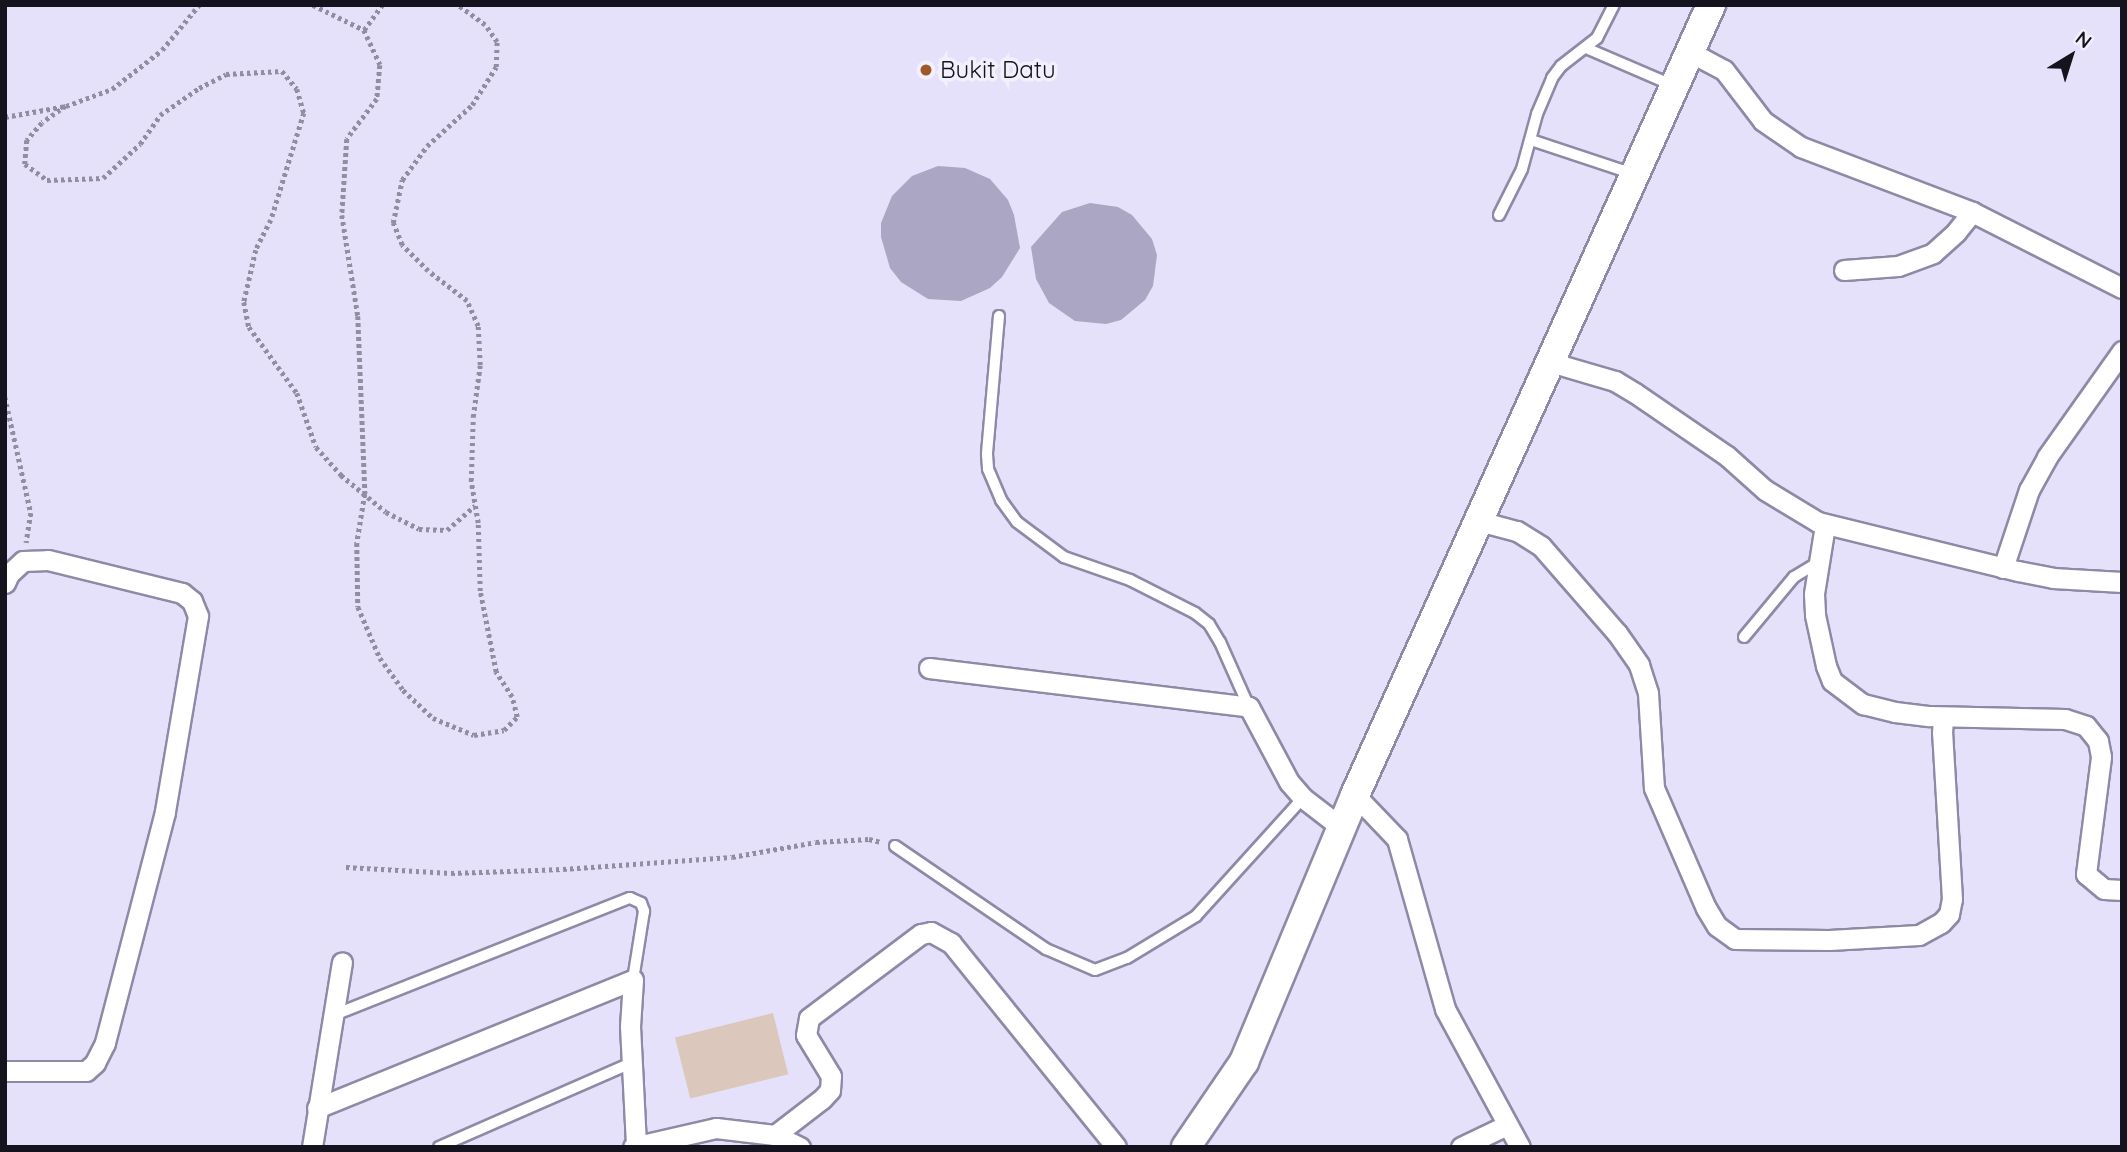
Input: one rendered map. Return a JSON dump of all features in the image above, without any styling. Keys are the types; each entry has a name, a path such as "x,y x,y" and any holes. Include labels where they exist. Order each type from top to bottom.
{"street":[{"path":"1186,1147 1244,1062 1355,795 1711,5"},
{"path":"1690,52 1724,70 1747,102 1781,136 1801,147 1972,212 2122,288"},
{"path":"1844,270 1898,266 1933,253 1956,232 1972,212"},
{"path":"2003,568 2029,490 2047,457 2122,351"},
{"path":"1550,362 1615,381 1727,456 1787,506 1825,525 2053,578 2122,582"},
{"path":"1479,521 1517,531 1541,545 1617,633 1639,665 1648,693 1654,788 1706,908 1717,926 1735,939 1829,940 1919,935 1941,923 1949,914 1952,899 1943,717"},
{"path":"1825,525 1814,594 1815,615 1832,681 1863,704 1895,712 1943,717 2065,719 2086,726 2094,732 2101,757 2086,874 2104,889 2122,890"},
{"path":"5,583 9,574 23,561 48,560 182,593 192,601 198,616 198,631 165,812 105,1043 95,1063 86,1071 5,1071"},
{"path":"929,668 1250,707 1289,782 1303,798 1342,828"},
{"path":"1355,795 1384,822 1397,839 1437,988 1520,1147"},
{"path":"775,1135 830,1090 831,1076 806,1035 809,1018 921,934 931,932 951,943 1116,1147"},
{"path":"312,1147 342,962"},
{"path":"317,1108 633,980 631,1063 635,1146 716,1128 775,1135 800,1147"},
{"path":"1461,1147 1507,1125"}],"lane":[{"path":"1499,215 1522,169 1552,78 1561,66 1586,48 1603,30 1614,5"},
{"path":"1586,48 1674,86"},
{"path":"1531,140 1635,175"},
{"path":"999,316 986,454 988,469 1001,500 1017,522 1063,557 1130,580 1195,613 1209,624 1250,707"},
{"path":"1744,637 1794,577 1819,562"},
{"path":"895,846 1046,949 1095,970 1127,958 1196,916 1303,798"},
{"path":"333,1015 630,898 641,902 644,911 633,980"},
{"path":"439,1147 631,1063"}],"path":[{"path":"5,117 66,106 112,89 162,50 199,5"},
{"path":"313,5 364,30 380,65 377,99 347,139 342,215 358,316 365,494 357,543 358,607 380,658 403,690 433,718 474,735 503,730 517,717 512,697 496,672 480,591 471,481 473,417 480,365 478,326 467,301 428,271 402,245 393,223 402,180 427,146 471,105 496,67 497,42 485,25 457,5"},
{"path":"364,30 382,5"},
{"path":"66,106 41,122 27,140 25,164 47,180 103,177 141,145 160,115 226,74 282,71 297,89 304,113 271,220 256,250 244,302 249,327 297,393 316,447 341,475 386,512 419,529 447,530 475,506"},
{"path":"5,397 31,513 23,561"},
{"path":"346,867 452,873 564,869 732,857 816,842 869,839 895,846"}],"shaded area":[{"path":"773,1013 788,1074 690,1099 675,1037"}],"building":[{"path":"938,166 965,168 990,179 1008,200 1014,215 1020,248 1002,277 990,288 961,301 928,299 901,282 890,268 881,237 881,223 892,196 912,176"},
{"path":"1090,203 1118,207 1132,215 1152,239 1157,255 1153,286 1145,300 1121,320 1106,324 1075,321 1049,303 1036,279 1031,247 1062,212"}],"place":[{"name":"Bukit Datu","path":"926,70"}]}
